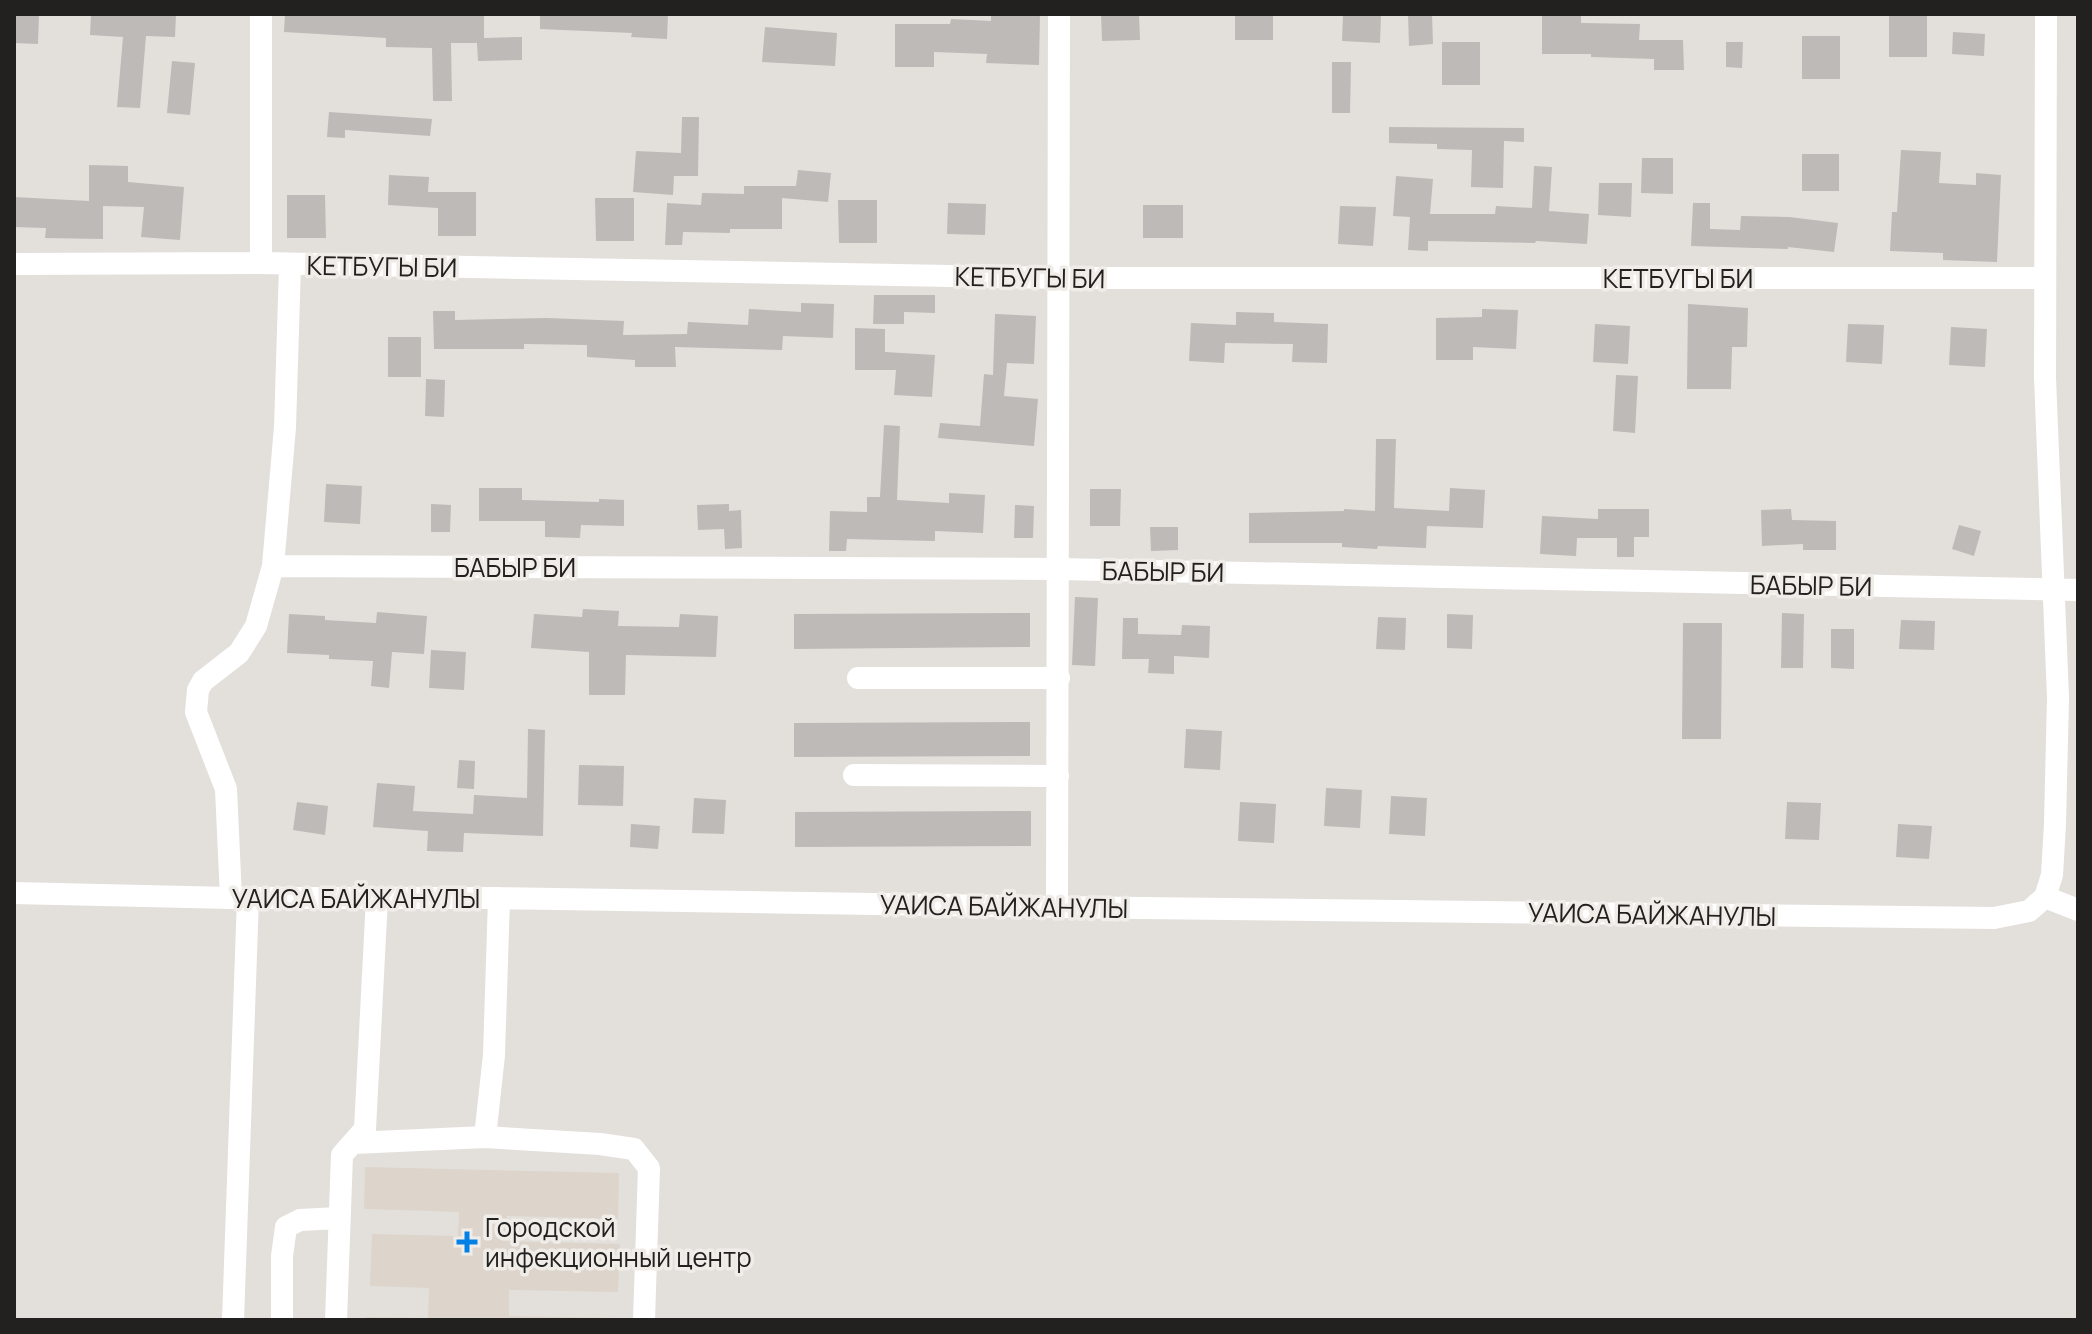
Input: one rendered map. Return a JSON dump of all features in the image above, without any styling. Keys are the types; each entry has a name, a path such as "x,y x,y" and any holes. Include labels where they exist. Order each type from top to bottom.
{"street":[{"path":"261,14 261,263"},
{"path":"1057,907 1059,14"},
{"path":"2046,14 2045,378 2058,697 2052,875 2045,897 2078,910"},
{"name":"КЕТБУГЫ БИ","path":"14,264 261,263 1059,278 2045,278"},
{"path":"233,1320 240,898 226,789 196,712 198,690 203,681 239,653 256,626 273,566 285,427 290,265"},
{"name":"БАБЫР БИ","path":"273,566 1059,569 2078,590"},
{"path":"858,678 1059,678"},
{"path":"854,775 1058,776"},
{"name":"УАИСА БАЙЖАНУЛЫ","path":"14,893 1994,918 2029,911 2045,897"},
{"path":"336,1320 342,1155 365,1129 377,898"},
{"path":"485,1137 494,1055 499,898"},
{"path":"354,1143 485,1137 634,1149 649,1168 644,1320"},
{"path":"282,1320 282,1256 286,1227 300,1220 338,1218"}],"shaded area":[{"name":"Городской инфекционный центр","path":"365,1167 619,1173 618,1219 507,1216 506,1241 620,1244 618,1292 509,1290 509,1316 618,1320 366,1320 366,1317 428,1318 429,1288 370,1286 372,1234 458,1236 459,1212 364,1209"}],"building":[{"path":"14,14 39,14 38,44 14,43"},
{"path":"91,14 176,14 175,37 146,36 140,108 117,107 123,37 90,35"},
{"path":"285,14 484,14 484,38 522,37 522,60 478,61 477,43 451,43 452,101 433,101 432,48 386,47 386,38 284,32"},
{"path":"540,14 668,14 667,39 631,37 632,33 540,29"},
{"path":"991,14 1040,14 1039,65 986,63 987,54 934,52 934,67 895,67 895,24 950,24 951,19 991,21"},
{"path":"1101,14 1139,14 1140,40 1102,41"},
{"path":"1235,14 1273,14 1273,40 1235,40"},
{"path":"1343,14 1381,15 1380,43 1342,41"},
{"path":"1408,14 1432,14 1433,44 1409,46"},
{"path":"1542,14 1581,14 1581,23 1640,24 1639,40 1683,40 1684,70 1654,70 1654,59 1542,54"},
{"path":"1889,14 1927,14 1927,57 1889,57"},
{"path":"765,27 837,33 835,66 762,62"},
{"path":"1953,32 1985,34 1984,56 1952,54"},
{"path":"1802,36 1840,36 1840,79 1802,79"},
{"path":"1442,42 1480,42 1480,85 1442,85"},
{"path":"1726,42 1743,42 1742,68 1726,67"},
{"path":"172,61 195,63 190,115 167,113"},
{"path":"1332,62 1351,62 1350,113 1332,113"},
{"path":"329,112 432,119 430,136 345,130 345,138 327,137"},
{"path":"682,117 699,117 698,176 674,176 673,195 633,192 636,151 681,153"},
{"path":"1389,127 1524,128 1524,142 1504,141 1503,188 1471,187 1472,150 1437,149 1437,144 1389,143"},
{"path":"1901,150 1941,152 1939,183 1976,185 1976,173 2001,175 1997,262 1943,260 1943,253 1890,251 1892,212 1897,212"},
{"path":"1802,154 1839,154 1839,191 1802,191"},
{"path":"1642,158 1673,158 1673,194 1641,193"},
{"path":"89,165 128,166 128,182 184,187 180,240 141,237 144,207 103,206 103,239 45,238 46,228 14,227 14,197 89,201"},
{"path":"1534,166 1552,167 1549,211 1589,214 1587,244 1428,241 1428,251 1408,250 1410,217 1393,216 1396,176 1433,179 1430,214 1495,214 1496,206 1532,208"},
{"path":"798,170 831,173 828,202 782,198 782,229 730,229 730,233 683,232 682,245 665,245 667,203 701,205 702,193 744,194 744,186 796,186"},
{"path":"389,175 429,177 428,192 476,192 476,236 438,236 438,208 388,205"},
{"path":"1599,183 1632,183 1631,217 1598,215"},
{"path":"287,195 325,195 326,238 287,238"},
{"path":"595,198 634,198 634,241 596,241"},
{"path":"838,200 877,200 877,243 839,243"},
{"path":"948,203 986,204 985,235 947,234"},
{"path":"1693,203 1710,203 1710,229 1740,230 1741,216 1789,217 1838,223 1834,252 1788,247 1691,246"},
{"path":"1143,205 1183,205 1183,238 1143,238"},
{"path":"1340,206 1376,207 1373,246 1338,244"},
{"path":"874,295 935,295 935,313 904,312 904,324 873,324"},
{"path":"801,303 834,304 833,338 783,336 782,350 675,347 676,367 635,367 635,360 587,357 587,345 524,344 524,349 434,349 433,311 455,311 455,320 547,318 624,321 623,335 687,334 688,322 748,325 749,309 801,312"},
{"path":"1688,304 1748,308 1747,347 1732,347 1731,389 1687,389"},
{"path":"1482,309 1518,310 1516,349 1473,347 1473,360 1436,360 1436,318 1482,317"},
{"path":"1236,312 1274,313 1274,322 1328,324 1327,363 1292,362 1293,344 1225,343 1224,363 1189,361 1191,323 1236,325"},
{"path":"995,314 1036,316 1034,364 1007,363 1004,396 1038,399 1034,446 938,438 940,423 980,426 984,374 993,375"},
{"path":"1595,324 1630,326 1628,364 1593,362"},
{"path":"1848,324 1884,325 1882,364 1846,362"},
{"path":"1951,327 1987,329 1985,367 1949,365"},
{"path":"855,328 885,329 885,352 935,355 932,397 894,395 896,370 855,370"},
{"path":"388,337 421,337 421,377 388,377"},
{"path":"1616,375 1638,376 1635,433 1613,431"},
{"path":"426,379 445,380 444,417 425,416"},
{"path":"884,425 900,426 897,500 949,503 949,493 985,495 983,533 935,531 935,541 847,539 846,551 829,551 830,511 867,512 867,497 880,497"},
{"path":"1376,439 1396,439 1394,508 1449,511 1450,488 1485,490 1483,528 1427,526 1426,548 1342,547 1342,543 1249,543 1249,513 1344,509 1375,511"},
{"path":"326,484 362,486 360,524 324,522"},
{"path":"479,488 522,488 522,500 624,500 624,526 581,525 580,538 545,537 545,521 479,521"},
{"path":"1090,489 1121,489 1120,526 1090,526"},
{"path":"431,504 451,505 450,532 431,532"},
{"path":"729,504 729,511 741,510 742,548 725,549 724,529 698,530 697,505"},
{"path":"1015,505 1034,506 1033,538 1014,538"},
{"path":"1598,509 1649,509 1649,537 1634,537 1634,557 1617,557 1617,538 1577,538 1576,556 1540,554 1542,516 1598,519"},
{"path":"1791,509 1792,520 1836,521 1836,550 1803,550 1803,544 1762,546 1761,510"},
{"path":"1959,525 1981,531 1974,556 1952,549"},
{"path":"1150,527 1178,527 1178,550 1151,551"},
{"path":"1075,597 1098,598 1095,666 1072,665"},
{"path":"583,609 619,611 618,626 679,627 680,614 718,616 716,657 626,655 625,695 589,695 589,652 531,648 534,614 582,617"},
{"path":"377,612 427,616 424,654 392,652 389,688 371,686 373,661 287,653 289,614 376,623"},
{"path":"1030,613 1030,647 794,649 794,614"},
{"path":"1782,613 1804,614 1803,668 1781,668"},
{"path":"1447,614 1473,615 1472,649 1447,648"},
{"path":"1378,617 1406,618 1405,650 1376,649"},
{"path":"1123,618 1138,618 1138,634 1181,635 1182,625 1210,626 1209,658 1174,656 1174,674 1148,673 1149,659 1122,659"},
{"path":"1901,620 1935,621 1934,650 1899,649"},
{"path":"1683,623 1722,623 1721,739 1682,739"},
{"path":"1831,629 1854,629 1854,669 1831,668"},
{"path":"431,650 466,652 464,690 429,688"},
{"path":"1030,722 1030,756 794,757 794,723"},
{"path":"528,729 545,730 543,836 464,833 463,852 427,851 428,831 373,827 377,783 415,786 413,811 473,814 474,795 527,798"},
{"path":"1186,729 1222,731 1220,770 1184,768"},
{"path":"459,760 475,761 474,789 457,788"},
{"path":"579,765 624,766 623,806 578,805"},
{"path":"1326,788 1362,790 1360,828 1324,826"},
{"path":"1391,796 1427,798 1425,836 1389,834"},
{"path":"694,798 726,800 724,834 692,833"},
{"path":"297,802 328,806 325,835 293,830"},
{"path":"1240,802 1276,804 1274,843 1238,841"},
{"path":"1787,802 1821,803 1819,840 1785,839"},
{"path":"1031,811 1031,846 795,847 795,812"},
{"path":"631,824 660,826 658,849 630,847"},
{"path":"1898,824 1932,826 1929,859 1896,857"}],"place":[{"name":"Городской инфекционный центр","path":"467,1242"}]}
